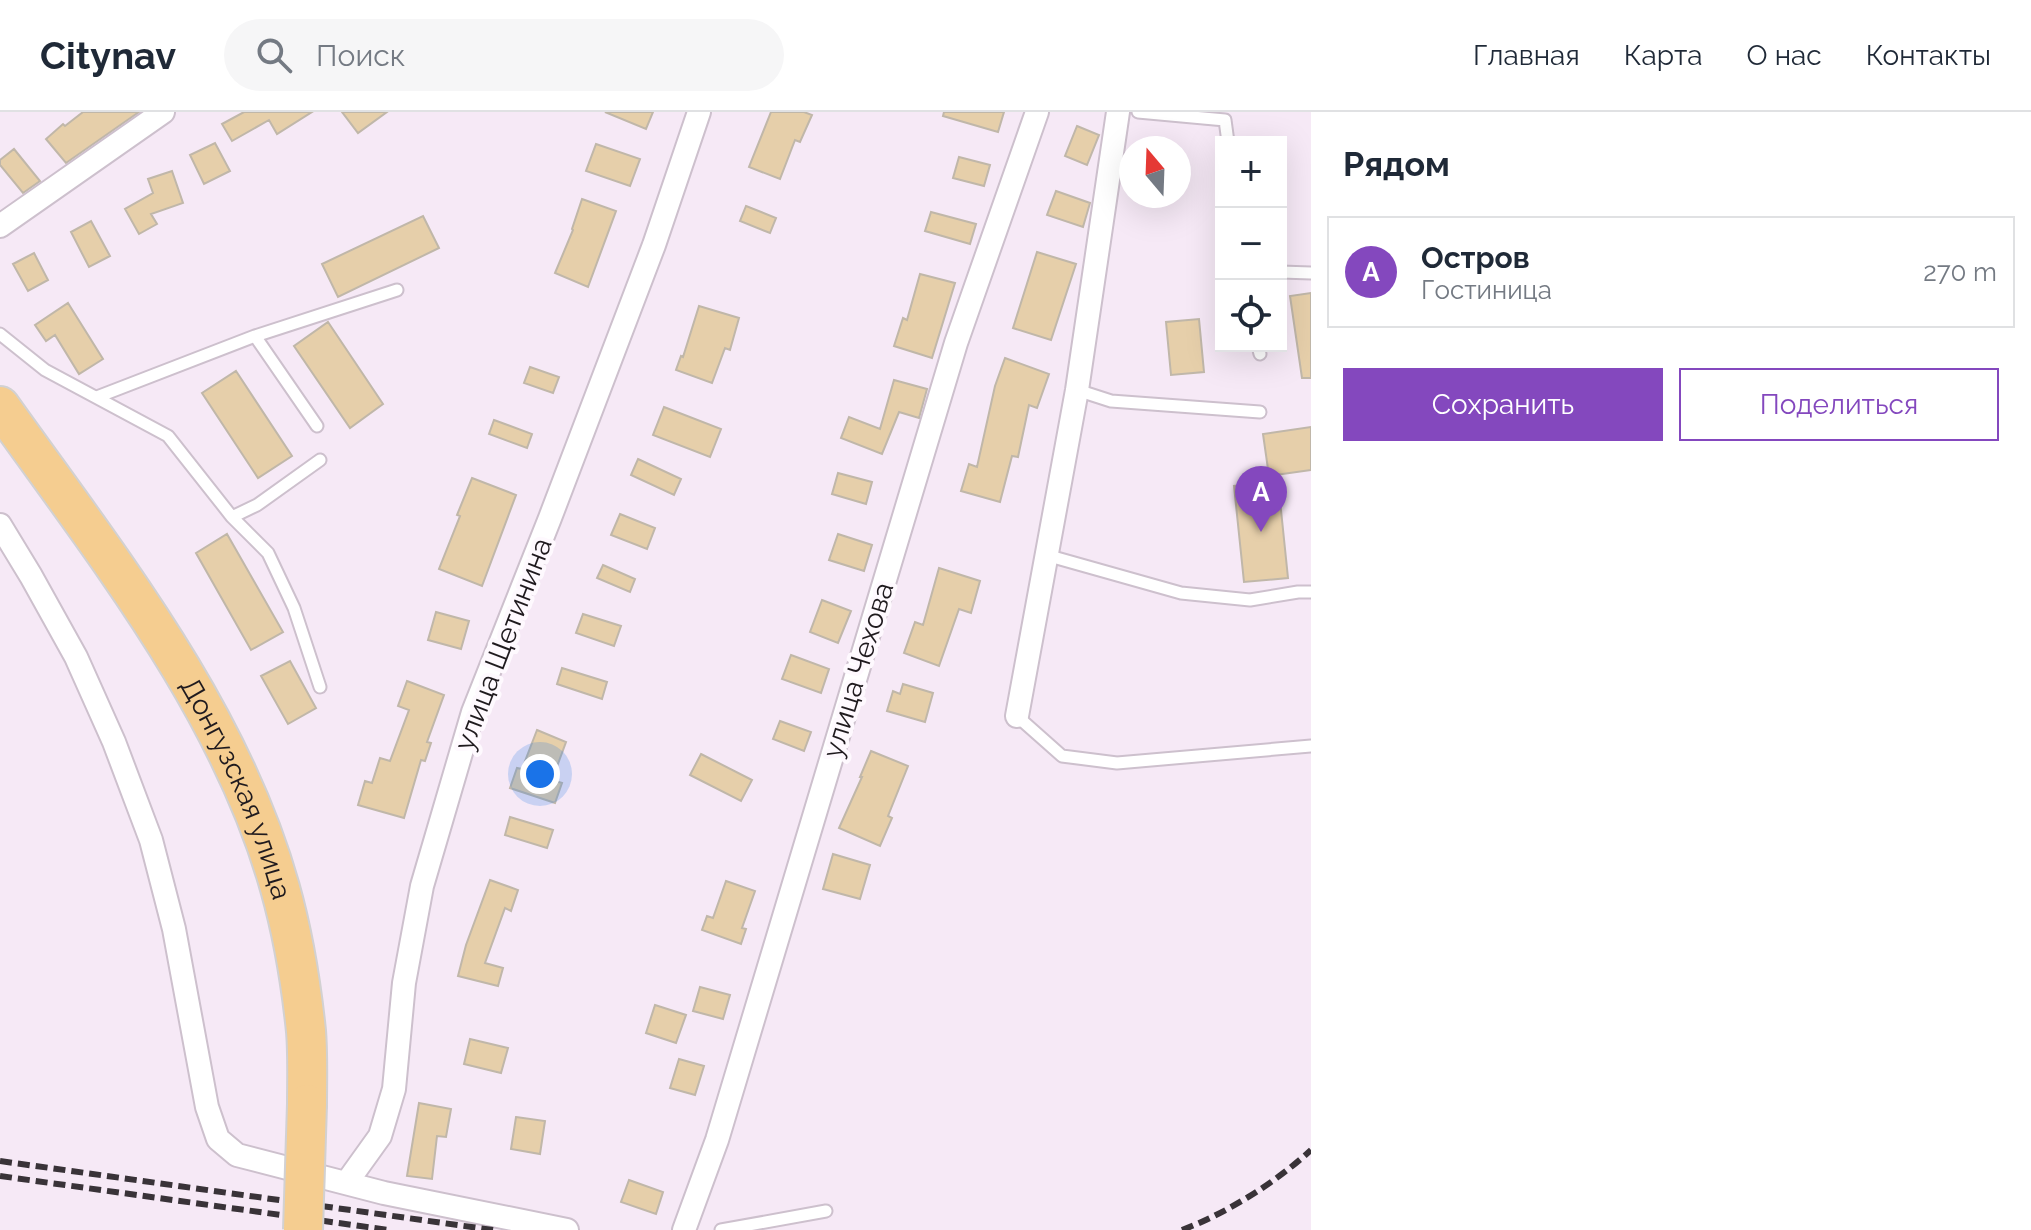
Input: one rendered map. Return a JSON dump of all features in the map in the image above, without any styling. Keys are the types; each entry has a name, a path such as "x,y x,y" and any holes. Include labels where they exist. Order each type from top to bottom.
{"highway":[{"name":"Донгузская улица","path":"0,406 187,677 226,747 258,823 280,888 297,961 304,1019 307,1104 303,1230"}],"street":[{"path":"0,226 163,112"},
{"name":"улица Щетинина","path":"347,1182 380,1136 394,1089 404,983 422,886 473,712 649,259 699,112"},
{"name":"улица Чехова","path":"684,1230 717,1140 956,343 1037,112"},
{"path":"1017,716 1077,390 1118,112"},
{"path":"0,525 76,657 114,742 151,840 174,929 207,1107 218,1139 237,1155 384,1193 567,1230"}],"lane":[{"path":"1138,112 1225,120 1227,136"},
{"path":"1287,272 1311,273"},
{"path":"97,397 255,336 397,290"},
{"path":"0,334 45,370 168,436 232,517 268,553 294,608 320,687"},
{"path":"255,336 317,426"},
{"path":"1077,390 1111,401 1260,412"},
{"path":"232,517 257,505 320,460"},
{"path":"1046,555 1181,593 1250,600 1311,592"},
{"path":"1017,716 1062,756 1117,763 1311,746"},
{"path":"721,1230 826,1211"}],"building":[{"path":"83,112 139,112 66,163 46,139"},
{"path":"244,112 312,112 277,134 269,120 232,141 222,124"},
{"path":"342,112 387,112 358,133"},
{"path":"605,112 653,112 646,129"},
{"path":"771,112 804,112 812,115 800,142 795,140 780,179 749,167"},
{"path":"944,112 1004,112 998,132 943,116"},
{"path":"1077,126 1099,135 1087,165 1065,156"},
{"path":"215,143 230,171 204,184 190,155"},
{"path":"596,144 640,159 630,186 586,171"},
{"path":"14,149 40,181 23,193 0,165 0,160"},
{"path":"959,157 990,165 984,186 953,178"},
{"path":"172,171 183,203 151,214 157,224 139,234 125,209 153,193 148,179"},
{"path":"1056,191 1090,203 1083,227 1047,215"},
{"path":"582,199 616,211 588,287 555,273"},
{"path":"746,206 776,218 770,233 740,221"},
{"path":"931,212 976,224 970,244 925,231"},
{"path":"423,216 439,248 338,297 322,264"},
{"path":"91,221 110,256 89,267 71,232"},
{"path":"1037,252 1076,264 1051,340 1013,328"},
{"path":"34,253 48,280 28,291 13,264"},
{"path":"920,274 955,283 932,358 894,346 903,318 907,320"},
{"path":"1311,293 1311,378 1302,378 1290,296"},
{"path":"68,303 103,359 79,374 55,335 46,341 35,325"},
{"path":"699,306 739,318 730,350 725,348 712,383 676,370"},
{"path":"1199,319 1204,372 1171,375 1166,322"},
{"path":"328,322 383,404 350,428 294,346"},
{"path":"1005,358 1049,374 1037,408 1029,405 1018,457 1012,456 1000,502 961,491 969,464 977,467 995,386"},
{"path":"530,367 559,377 553,393 524,383"},
{"path":"236,371 292,456 258,478 202,393"},
{"path":"894,380 927,389 919,418 899,412 882,454 841,438 849,417 880,429"},
{"path":"664,407 721,429 710,457 653,435"},
{"path":"494,420 532,434 527,448 489,434"},
{"path":"1311,427 1311,470 1269,476 1263,434"},
{"path":"638,459 681,479 674,495 631,475"},
{"path":"838,473 872,482 866,504 832,494"},
{"path":"472,478 516,495 482,586 439,569"},
{"path":"1278,481 1288,578 1244,582 1234,486"},
{"path":"620,514 655,528 647,549 611,535"},
{"path":"227,534 283,632 251,650 196,553"},
{"path":"838,534 872,545 864,571 829,560"},
{"path":"603,565 635,579 630,592 597,578"},
{"path":"939,568 980,581 971,613 959,609 939,666 904,653 915,622 923,625"},
{"path":"822,600 851,611 838,643 810,632"},
{"path":"436,612 469,621 461,649 428,640"},
{"path":"583,614 621,626 614,646 576,633"},
{"path":"791,655 829,669 821,693 782,679"},
{"path":"290,661 316,708 288,724 261,676"},
{"path":"562,668 607,682 602,699 557,684"},
{"path":"407,681 444,695 427,742 431,743 425,761 421,760 404,818 358,805 365,781 372,783 380,758 390,761 409,710 398,706"},
{"path":"903,684 933,693 925,722 887,711 893,691 900,694"},
{"path":"780,721 811,732 804,751 773,739"},
{"path":"537,730 566,742 552,780 562,783 555,803 510,788 517,768 522,769"},
{"path":"871,751 908,766 880,846 839,828"},
{"path":"701,754 752,780 741,801 690,775"},
{"path":"510,817 553,830 547,848 505,835"},
{"path":"833,854 870,865 860,899 823,889"},
{"path":"490,880 518,890 511,911 505,908 485,963 503,968 498,986 458,976"},
{"path":"726,881 755,891 742,928 746,929 741,944 702,930 707,916 713,918"},
{"path":"700,987 730,995 723,1019 693,1011"},
{"path":"655,1005 686,1015 676,1043 646,1033"},
{"path":"470,1039 508,1048 501,1073 464,1064"},
{"path":"679,1059 704,1066 695,1095 670,1088"},
{"path":"419,1103 451,1109 446,1137 437,1136 432,1179 407,1176"},
{"path":"516,1117 545,1121 540,1154 511,1149"},
{"path":"629,1180 663,1192 656,1214 621,1202"}],"railway":[{"path":"1182,1230 1250,1196 1311,1150"},
{"path":"0,1161 493,1230"},
{"path":"0,1176 389,1230"}],"place":[{"name":"Остров","path":"1261,532"}]}
